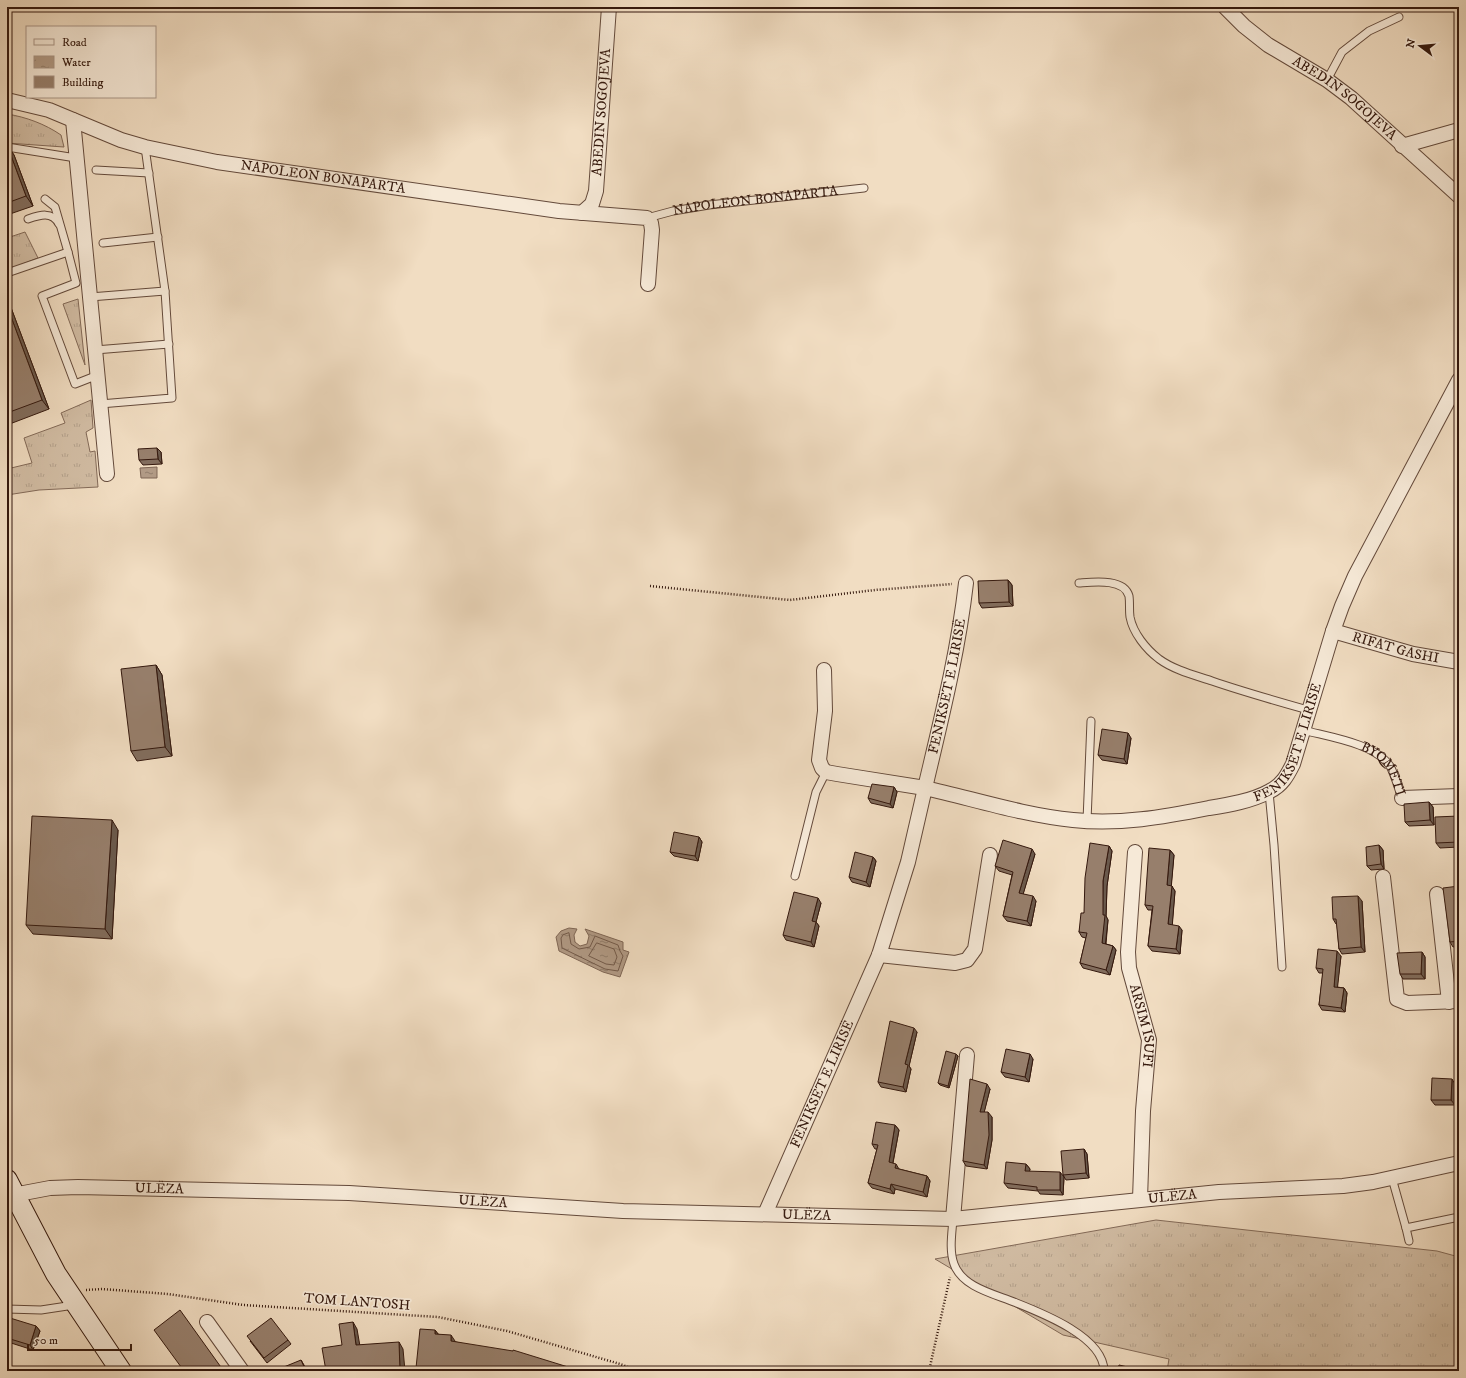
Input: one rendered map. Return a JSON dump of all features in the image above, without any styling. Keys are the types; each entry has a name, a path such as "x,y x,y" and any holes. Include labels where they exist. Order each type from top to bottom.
{"street":[{"name":"ABEDIN SOGOJEVA","path":"582,213 592,204 596,191 609,7"},
{"name":"ABEDIN SOGOJEVA","path":"1225,7 1244,26 1268,45 1327,80 1375,119 1402,146 1459,196"},
{"name":"NAPOLEON BONAPARTA","path":"7,100 49,110 121,140 144,147 261,170 559,211 647,218"},
{"path":"73,120 107,474"},
{"path":"1402,146 1459,130"},
{"path":"647,218 651,223 652,230 648,284"},
{"name":"FENIKSËT E LIRISË","path":"925,788 1048,817 1087,821 1122,821 1186,812 1245,800 1269,792 1287,777 1293,764 1333,631 1355,576 1459,380"},
{"name":"FENIKSËT E LIRISË","path":"765,1214 879,955 908,862 954,664 962,624 966,584"},
{"name":"RIFAT GASHI","path":"1333,631 1413,654 1459,662"},
{"path":"824,670 825,711 819,760 822,768 826,772 925,788"},
{"name":"BYQMETI","path":"1402,798 1459,796"},
{"name":"ARSIM ISUFI","path":"1135,852 1128,952 1129,968 1149,1040 1143,1111 1140,1199"},
{"path":"879,955 955,963 967,960 975,949 990,855"},
{"path":"1382,877 1397,999 1400,1002 1454,1001 1437,894"},
{"path":"953,1219 967,1055"},
{"name":"ULËZA","path":"9,1190 78,1187 334,1193 623,1211 953,1219 1140,1199 1247,1190 1343,1186 1392,1178 1459,1163"},
{"path":"9,1190 42,1250 121,1371"},
{"path":"207,1322 242,1371"}],"lane":[{"path":"1327,80 1342,52 1369,31 1399,17"},
{"path":"7,146 76,158"},
{"path":"100,404 172,398 165,291 144,147"},
{"path":"96,170 149,173"},
{"name":"NAPOLEON BONAPARTA","path":"647,218 673,211 709,205 864,188"},
{"path":"45,199 55,207 76,283 42,296 75,384 98,375"},
{"path":"28,219 45,215 52,216 58,221 62,230"},
{"path":"103,243 158,237"},
{"path":"7,273 68,252"},
{"path":"90,297 165,291"},
{"path":"95,350 169,344"},
{"path":"1079,583 1111,583 1124,589 1128,594 1130,617 1134,630 1143,644 1158,658 1174,668 1251,694 1308,710"},
{"path":"1087,821 1091,721"},
{"name":"BYQMETI","path":"1303,730 1372,751 1383,758 1391,768 1402,798"},
{"path":"795,876 816,792 826,772"},
{"path":"1269,792 1282,967"},
{"path":"1392,1178 1409,1241"},
{"path":"1406,1228 1459,1217"},
{"path":"953,1219 951,1253 954,1265 960,1274 982,1290 1056,1320 1075,1331 1092,1345 1101,1356 1104,1371"},
{"path":"7,1309 41,1310 73,1299"}],"path":[{"path":"650,586 790,600 875,590 966,584"},
{"path":"929,1371 950,1276 951,1253"},
{"name":"TOM LANTOSH","path":"73,1299 89,1289 102,1289 168,1294 242,1305 438,1317 507,1331 620,1364 638,1371"}],"green space":[{"path":"7,114 21,117 55,131 61,135 64,147 7,143"},
{"path":"25,232 38,258 7,270 7,238"},
{"path":"78,299 85,365 63,304"},
{"path":"91,400 93,428 86,432 90,452 95,451 98,487 39,490 7,495 7,469 32,463 24,438 65,423 61,413"},
{"path":"1156,1220 1437,1251 1459,1257 1459,1371 1167,1371 1169,1359 1063,1335 935,1259"}],"water":[{"path":"157,467 157,478 141,478 140,468"},
{"path":"569,928 577,929 574,935 575,942 580,946 587,944 589,936 585,929 623,942 623,950 629,952 620,977 603,972 559,951 556,937 561,931"}],"building":[{"path":"7,145 26,196 7,203"},
{"path":"7,306 42,400 7,413"},
{"path":"157,448 158,459 139,460 138,449"},
{"path":"1008,580 1009,602 979,603 978,581"},
{"path":"156,665 165,747 131,751 121,669"},
{"path":"1102,729 1128,733 1124,759 1098,755"},
{"path":"872,784 894,787 890,804 868,798"},
{"path":"1429,802 1430,820 1405,822 1404,804"},
{"path":"32,816 112,820 105,929 26,925"},
{"path":"1459,816 1459,842 1436,843 1435,817"},
{"path":"674,832 699,837 695,856 670,852"},
{"path":"1003,840 1032,849 1019,893 1033,896 1027,921 1003,916 1013,872 995,866"},
{"path":"1090,843 1109,846 1103,881 1103,915 1105,915 1102,943 1113,946 1106,970 1080,963 1087,933 1079,932 1081,913 1084,913 1085,878"},
{"path":"1379,845 1381,864 1367,866 1366,847"},
{"path":"1149,848 1170,850 1167,885 1172,886 1168,924 1179,926 1176,949 1148,946 1153,906 1145,905"},
{"path":"855,852 873,857 866,882 849,877"},
{"path":"1459,886 1459,941 1450,942 1443,888"},
{"path":"794,892 818,898 812,921 816,922 811,942 783,935"},
{"path":"1358,896 1361,947 1339,949 1336,919 1333,919 1332,897"},
{"path":"1318,949 1337,951 1334,987 1344,988 1341,1008 1319,1005 1323,969 1316,968"},
{"path":"1422,952 1421,974 1400,974 1397,953"},
{"path":"890,1021 914,1028 905,1064 908,1065 903,1087 878,1082"},
{"path":"1006,1049 1030,1054 1025,1077 1001,1072"},
{"path":"946,1051 956,1054 948,1086 938,1083"},
{"path":"1432,1078 1452,1079 1451,1100 1431,1100"},
{"path":"970,1079 987,1084 980,1112 988,1112 989,1135 984,1165 963,1161"},
{"path":"876,1122 895,1125 889,1162 896,1164 895,1168 927,1176 923,1192 891,1184 890,1189 868,1183 878,1145 872,1144"},
{"path":"1084,1149 1086,1173 1063,1175 1061,1151"},
{"path":"1006,1162 1026,1164 1025,1171 1060,1172 1060,1190 1037,1190 1037,1187 1004,1183"},
{"path":"180,1310 223,1370 222,1371 184,1371 154,1330"},
{"path":"10,1318 36,1326 30,1345 7,1338 7,1329"},
{"path":"271,1318 288,1340 264,1358 247,1336"},
{"path":"353,1322 356,1345 399,1342 400,1371 326,1371 322,1348 342,1345 339,1324"},
{"path":"420,1329 435,1330 435,1334 451,1335 451,1341 513,1350 581,1371 458,1371 416,1368"},
{"path":"301,1360 306,1371 274,1371"},
{"path":"1119,1365 1132,1368 1131,1371 1117,1371"}]}
